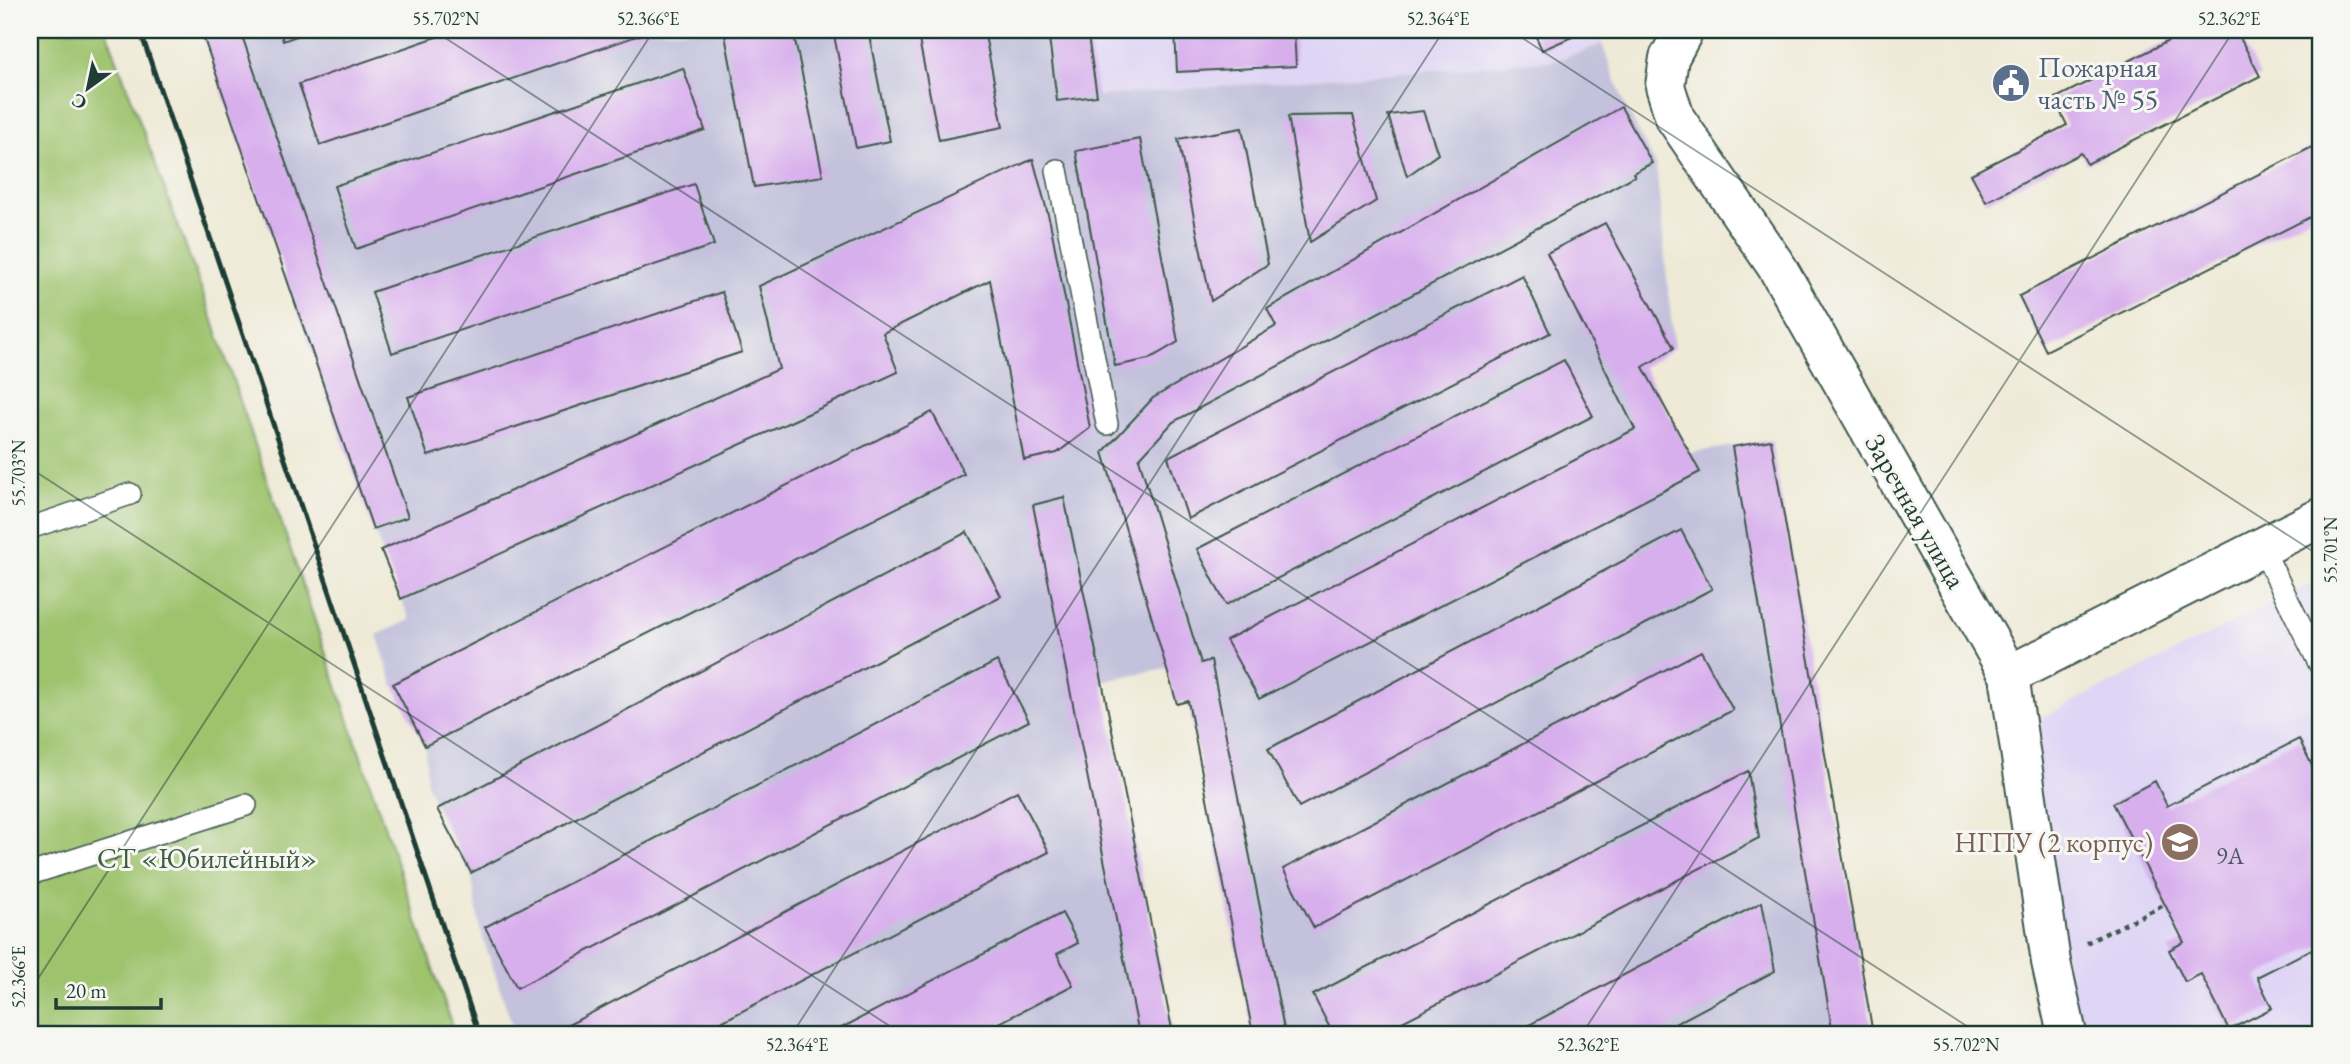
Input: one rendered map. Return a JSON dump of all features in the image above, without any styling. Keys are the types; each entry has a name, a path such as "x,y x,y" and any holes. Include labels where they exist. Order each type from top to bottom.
{"street":[{"name":"Заречная улица","path":"1683,31 1669,58 1665,86 1675,118 1777,267 2009,675 2051,962 2067,1034"},
{"path":"2009,675 2320,518"}],"lane":[{"path":"1057,170 1107,424"},
{"path":"30,528 130,494"},
{"path":"2262,548 2320,665"},
{"path":"30,874 246,805"}],"path":[{"path":"2051,962 2164,905"}],"shaded area":[{"path":"201,30 1087,30 1098,96 1557,60 1602,44 1625,105 1656,166 1674,348 1643,367 1690,453 1771,440 1873,1034 1253,1034 1188,702 1177,704 1166,668 1102,681 1173,1034 515,1034 480,929 471,873 427,785 425,746 393,684 377,635 410,620 373,529"},
{"path":"1087,30 1606,30 1602,44 1557,60 1097,96"},
{"name":"НГПУ (2 корпус)","path":"2320,580 2320,1034 2078,1034 2016,730"}],"green space":[{"name":"СТ «Юбилейный»","path":"30,30 106,30 211,315 455,1034 30,1034"}],"building":[{"path":"201,30 240,30 408,517 373,529"},
{"path":"280,30 313,30 283,41"},
{"path":"457,30 654,30 320,145 299,84"},
{"path":"724,30 793,30 823,176 754,187"},
{"path":"833,30 868,30 890,141 856,148"},
{"path":"917,30 984,30 1003,127 939,140"},
{"path":"1048,30 1087,30 1097,96 1057,101"},
{"path":"1175,30 1294,30 1296,66 1177,72"},
{"path":"1533,30 1588,30 1542,50"},
{"path":"2190,30 2236,30 2260,76 2087,164 2081,153 1986,202 1971,174 2067,125 2054,99"},
{"path":"683,68 705,130 356,249 334,186"},
{"path":"1621,107 1652,163 1633,173 1635,176 1173,422 1139,459 1201,663 1211,660 1285,1034 1253,1034 1188,701 1177,704 1103,452 1153,398 1276,326 1267,309"},
{"path":"1423,111 1438,154 1407,176 1388,115"},
{"path":"1353,115 1376,201 1310,242 1288,116"},
{"path":"1242,128 1268,264 1211,301 1178,139"},
{"path":"1140,139 1178,342 1149,359 1115,366 1076,151"},
{"path":"2320,143 2320,212 2046,351 2019,296"},
{"path":"1033,159 1050,222 1090,428 1057,453 1024,460 990,280 883,333 898,372 401,599 381,550 779,369 759,286"},
{"path":"694,184 714,245 392,353 372,292"},
{"path":"1605,223 1674,348 1643,367 1700,472 1259,699 1226,640 1635,429 1547,253"},
{"path":"1522,275 1550,333 1188,519 1168,457"},
{"path":"722,292 742,352 428,456 408,397"},
{"path":"1564,360 1593,416 1226,605 1197,549"},
{"path":"932,412 964,474 425,746 393,684"},
{"path":"1771,440 1873,1034 1833,1034 1732,447"},
{"path":"1064,497 1173,1034 1139,1034 1033,505"},
{"path":"1681,530 1712,589 1299,807 1268,749"},
{"path":"967,532 1001,596 471,873 437,809"},
{"path":"1701,651 1733,710 1314,928 1283,869"},
{"path":"997,661 1029,721 517,988 485,927"},
{"path":"2299,739 2320,782 2320,945 2257,977 2272,1008 2229,1030 2201,974 2185,982 2169,950 2184,942 2113,803 2155,781 2167,806"},
{"path":"1748,771 1759,838 1379,1034 1333,1034 1313,995"},
{"path":"1017,791 1049,852 698,1034 551,1034"},
{"path":"1762,902 1775,971 1656,1034 1512,1034"},
{"path":"1062,913 1078,943 1057,954 1073,985 978,1034 830,1034"}],"railway":[{"path":"140,30 479,1034"}],"place":[{"name":"Пожарная часть № 55","path":"2011,83"},
{"name":"НГПУ (2 корпус)","path":"2180,842"}]}
